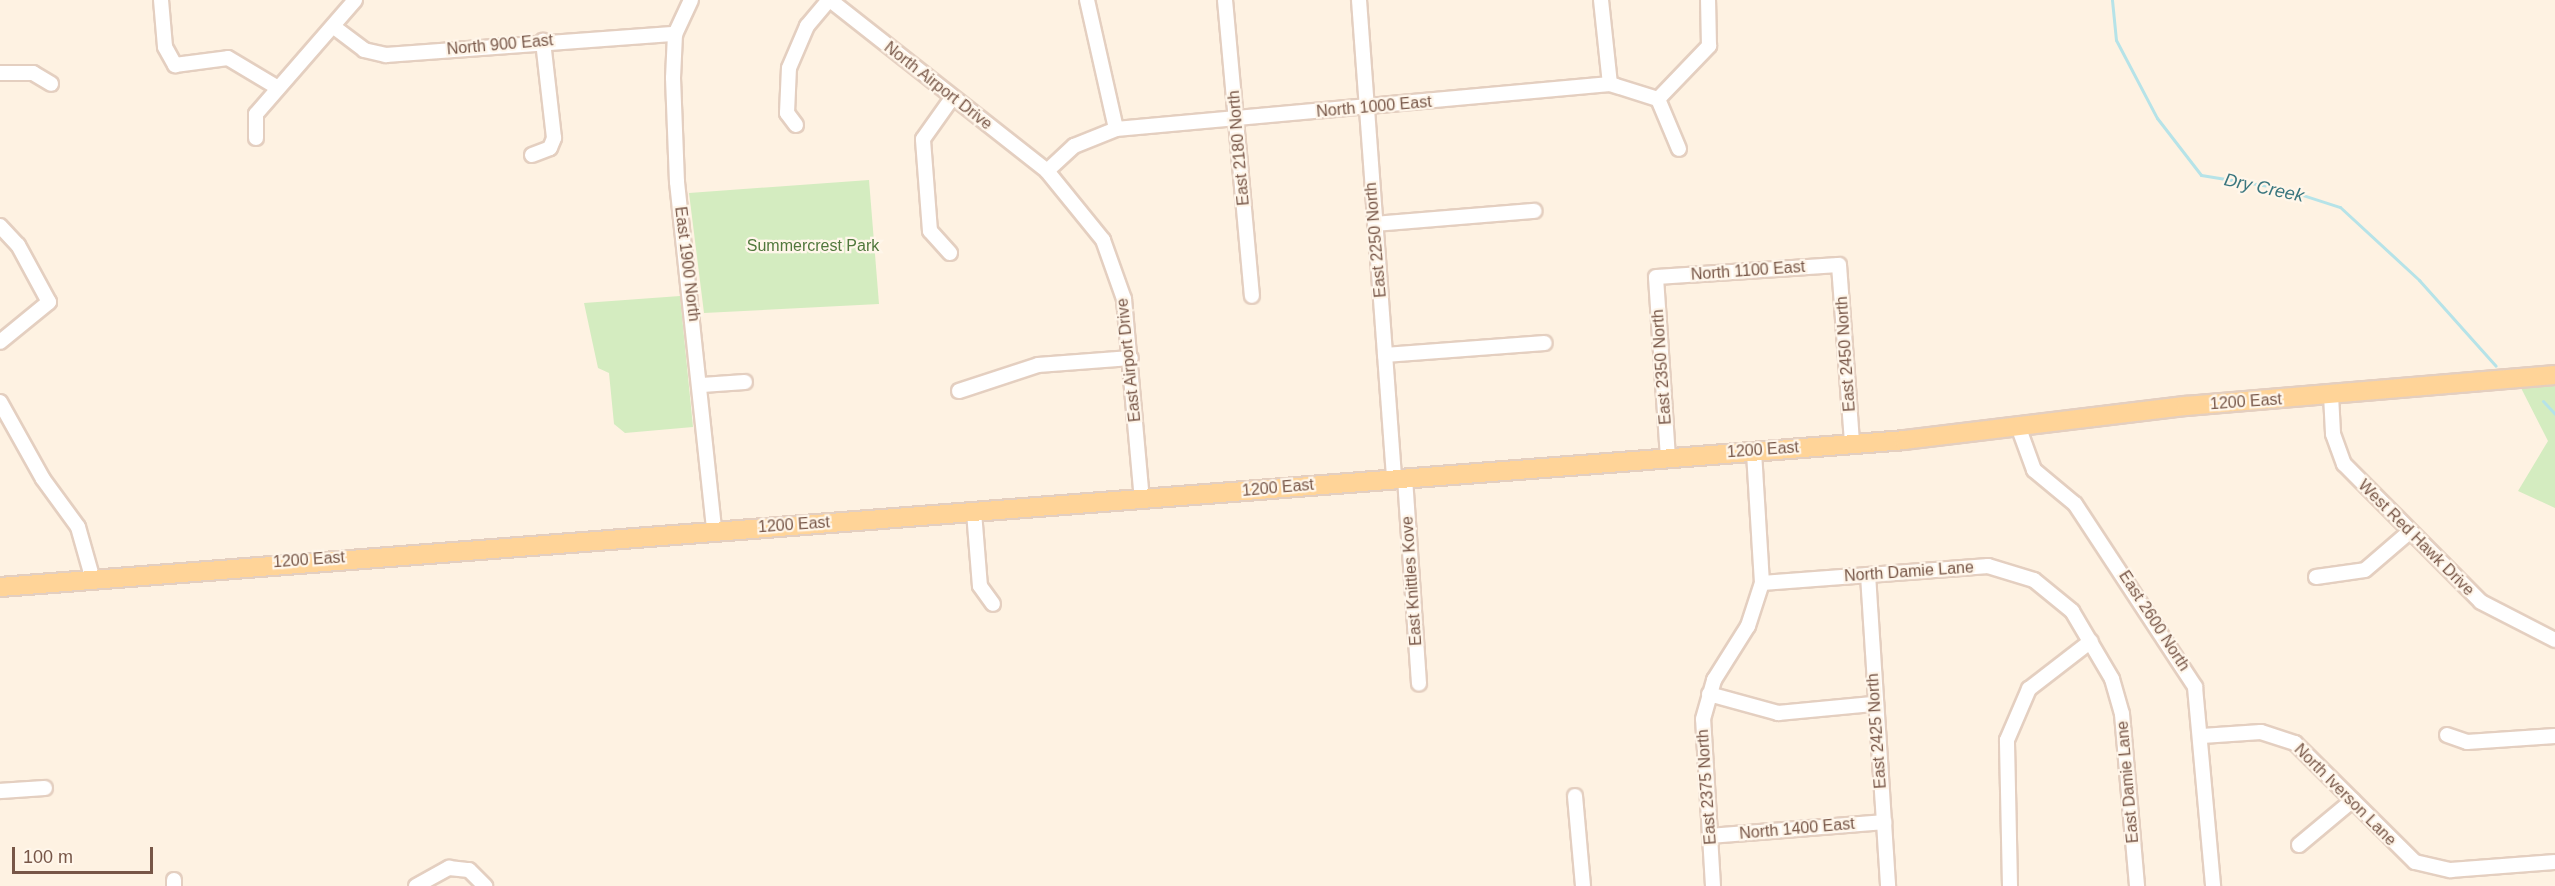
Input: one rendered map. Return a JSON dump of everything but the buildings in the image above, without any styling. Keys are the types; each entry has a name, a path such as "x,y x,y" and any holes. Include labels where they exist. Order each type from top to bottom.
{"main road":[{"name":"1200 East","path":"0,587 1852,444 2331,395 2555,375"}],"street":[{"path":"161,0 165,47 175,65 228,58 279,88"},
{"path":"256,138 256,114 334,27 355,0"},
{"name":"East 1900 North","path":"691,0 675,34 677,182 702,385 714,531"},
{"path":"796,125 787,113 789,68 807,26 830,0"},
{"name":"North Airport Drive","path":"830,0 1047,171"},
{"path":"1086,0 1116,129"},
{"name":"East 2180 North","path":"1225,0 1252,296"},
{"name":"East 2250 North","path":"1360,0 1385,355 1400,479"},
{"path":"1601,0 1610,84"},
{"path":"1679,149 1658,99 1709,46 1708,0"},
{"name":"North 900 East","path":"334,27 364,50 386,55 543,41 675,34"},
{"path":"532,155 550,148 554,138 543,41"},
{"path":"0,73 33,74 51,84"},
{"name":"North 1000 East","path":"1047,171 1074,146 1116,129 1366,109 1610,84 1658,99"},
{"path":"950,253 930,231 923,139 952,98"},
{"name":"East Airport Drive","path":"1047,171 1078,204 1107,249 1124,299 1142,500"},
{"path":"1375,224 1534,212"},
{"path":"0,226 18,245 49,302 0,342"},
{"name":"North 1100 East","path":"1656,277 1839,265"},
{"name":"East 2450 North","path":"1839,265 1852,444"},
{"name":"East 2350 North","path":"1656,277 1668,458"},
{"path":"1385,355 1545,343"},
{"path":"959,391 1038,365 1131,358"},
{"path":"702,385 745,382"},
{"name":"West Red Hawk Drive","path":"2331,395 2333,434 2344,464 2408,533 2481,602 2555,640"},
{"path":"0,402 43,479 78,527 93,580"},
{"name":"East 2600 North","path":"2018,426 2034,470 2075,504 2184,664 2195,687 2202,736 2213,886"},
{"name":"East 2375 North","path":"1713,886 1703,719 1709,694 1748,626 1762,583 1754,451"},
{"name":"East Knittles Kove","path":"1400,479 1419,684"},
{"path":"974,512 980,586 993,604"},
{"path":"2316,577 2365,570 2408,533"},
{"name":"North Damie Lane","path":"1762,583 1988,566 2034,580 2072,611 2112,680"},
{"name":"East 2425 North","path":"1868,575 1873,704 1888,886"},
{"path":"2010,886 2004,772 2009,731 2029,689 2091,641"},
{"name":"East Damie Lane","path":"2112,680 2122,714 2138,886"},
{"path":"1709,694 1778,713 1873,704"},
{"name":"North Iverson Lane","path":"2202,736 2261,732 2281,737 2307,753 2415,861 2451,870 2555,862"},
{"path":"2447,735 2467,742 2555,736"},
{"path":"0,791 45,788"},
{"path":"1575,796 1583,886"},
{"path":"2300,845 2353,800"},
{"name":"North 1400 East","path":"1710,836 1884,822"},
{"path":"416,886 449,868 469,870 485,886"}],"green space":[{"name":"Summercrest Park","path":"869,180 879,304 704,313 689,193"},
{"path":"680,296 693,427 625,433 614,424 609,373 598,368 584,303"},
{"path":"2555,383 2555,508 2518,491 2548,441 2519,384"}],"waterway":[{"name":"Dry Creek","path":"2112,0 2116,40 2157,118 2201,175 2281,188 2340,207 2419,280 2496,366"},
{"name":"Dry Creek","path":"2543,401 2555,414"}]}
